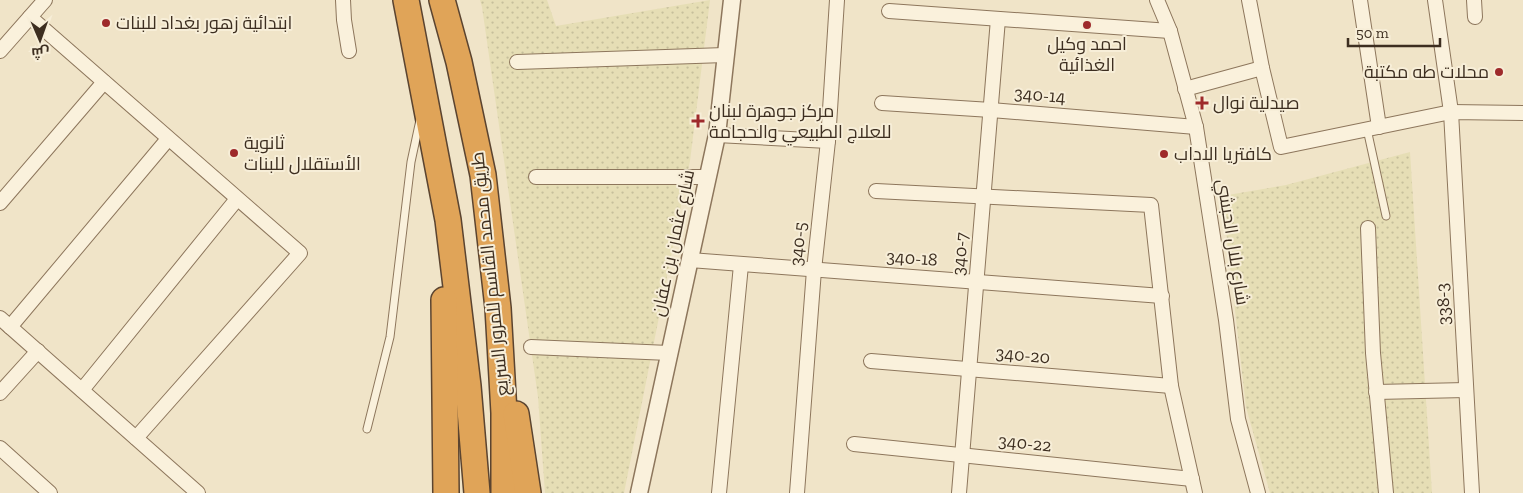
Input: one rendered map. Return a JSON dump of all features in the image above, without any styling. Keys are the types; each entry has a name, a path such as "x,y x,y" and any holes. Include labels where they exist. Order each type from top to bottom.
{"highway":[{"name":"طريق محمد القاسم للمرور السريع","path":"406,0 448,220 468,386 477,493"},
{"name":"طريق محمد القاسم للمرور السريع","path":"442,0 459,62 483,175 498,308 504,413 504,493"},
{"path":"446,493 444,287 448,220"},
{"path":"498,308 528,493"}],"street":[{"path":"0,51 45,0"},
{"path":"343,0 349,51"},
{"name":"شارع عثمان بن عفان","path":"639,493 717,135 732,0"},
{"name":"340-5","path":"798,493 814,270 828,141 837,0"},
{"name":"شارع بلال الحبشي","path":"1157,0 1170,31 1196,127 1226,320 1238,419 1258,493"},
{"path":"1249,0 1262,68 1281,147 1451,112 1523,113"},
{"path":"1360,0 1373,128"},
{"name":"338-3","path":"1435,0 1451,112 1472,493"},
{"path":"1474,0 1475,17"},
{"path":"889,11 1170,31"},
{"path":"30,17 300,253 136,438"},
{"name":"340-7","path":"959,493 998,19"},
{"path":"517,62 726,55"},
{"path":"1185,89 1262,68"},
{"path":"0,203 104,82"},
{"name":"340-14","path":"882,103 1196,127"},
{"path":"717,135 828,141"},
{"path":"168,139 5,322 198,493"},
{"path":"536,177 708,177"},
{"path":"876,191 1151,206 1171,386 1195,493"},
{"path":"82,390 237,199"},
{"path":"1368,228 1373,353 1386,493"},
{"name":"340-18","path":"690,260 1162,296"},
{"path":"719,493 741,265"},
{"path":"531,347 669,353"},
{"path":"0,393 38,351"},
{"name":"340-20","path":"871,361 1171,386"},
{"path":"1376,392 1466,390"},
{"name":"340-22","path":"854,444 1192,478"},
{"path":"2,455 50,493"}],"lane":[{"path":"367,429 390,337 410,162 425,98"},
{"path":"1373,128 1386,216"}],"shaded area":[{"path":"480,0 547,0 556,26 710,0 690,161 624,493 545,493 538,397"},
{"path":"1410,152 1432,493 1270,493 1246,407 1222,196 1286,185"}],"place":[{"name":"ابتدائية زهور بغداد للبنات","path":"106,23"},
{"name":"احمد وكيل الغذائية","path":"1087,25"},
{"name":"محلات طه مكتبة","path":"1499,72"},
{"name":"صيدلية نوال","path":"1202,103"},
{"name":"مركز جوهرة لبنان للعلاج الطبيعي والحجامة","path":"698,121"},
{"name":"ثانوية الأستقلال للبنات","path":"234,153"},
{"name":"كافتريا الاداب","path":"1164,154"}]}
